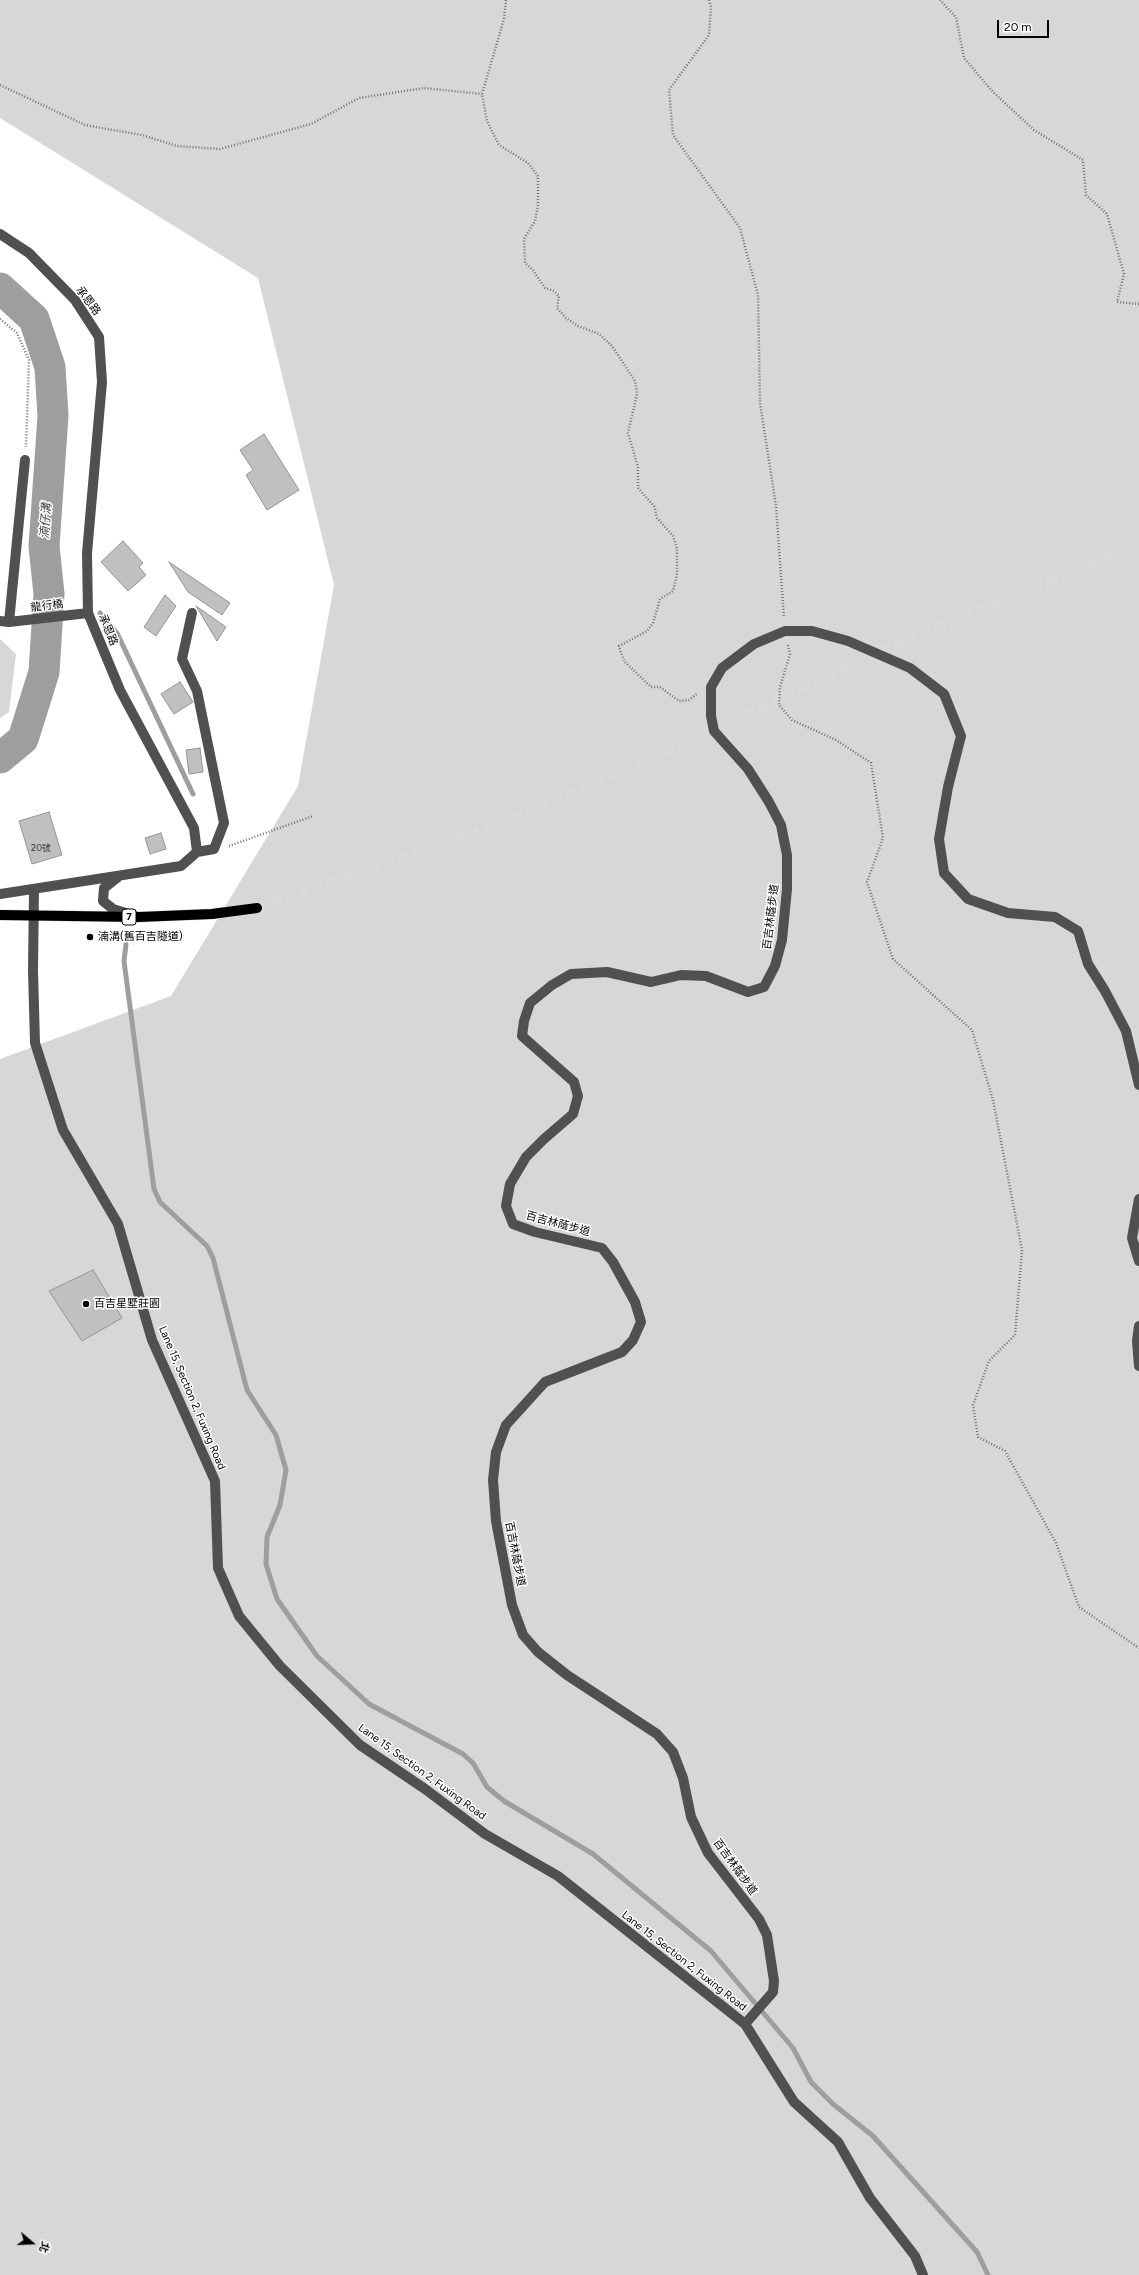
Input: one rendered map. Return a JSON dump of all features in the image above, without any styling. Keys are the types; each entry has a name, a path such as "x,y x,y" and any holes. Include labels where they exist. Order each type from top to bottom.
{"main road":[{"name":"7","path":"0,914 139,917 212,914 257,908"}],"street":[{"name":"承恩路","path":"0,234 29,253 75,300 99,338 102,382 87,553 88,613 120,690 194,828 197,852"},
{"path":"4,622 25,460"},
{"name":"龍行橋","path":"4,622 88,613"},
{"path":"0,894 181,866 197,852 214,849 224,823 197,691 182,658 192,613"},
{"path":"711,687 722,668 754,644 785,631 812,631 848,641 910,668 944,694 961,736 948,787 939,839 944,873 968,899 1008,913 1055,917 1078,931 1088,964 1105,991 1126,1031 1139,1085"},
{"name":"百吉林蔭步道","path":"711,687 711,716 714,731 748,769 769,802 780,825 787,855 788,889 782,940 777,959 764,987 748,992 706,976 681,975 651,982 607,972 571,974 552,985 530,1003 524,1021 522,1036 574,1082 578,1096 573,1114 526,1157 510,1184 506,1206 513,1224 534,1232 602,1248 613,1262 635,1302 641,1322 633,1340 622,1352 545,1382 506,1425 496,1452 493,1480 496,1522 512,1605 523,1635 538,1652 567,1675 657,1734 673,1752 683,1778 691,1817 708,1853 759,1919 767,1935 774,1981 773,1992 745,2024"},
{"path":"120,876 104,888 103,900 113,909 139,917"},
{"name":"Lane 15, Section 2, Fuxing Road","path":"34,889 35,1042 63,1130 118,1224 152,1340 215,1480 218,1568 239,1616 280,1666 360,1745 425,1789 485,1834 558,1876 745,2024 794,2102 838,2142 870,2198 915,2256 923,2275"},
{"path":"1139,1198 1132,1238 1139,1261"},
{"path":"1139,1326 1137,1341 1139,1366"}],"path":[{"path":"506,0 504,19 482,94 487,122 498,145 528,163 538,176 538,205 535,221 524,239 525,263 532,268 544,288 554,291 559,296 557,308 566,318 578,326 599,334 612,346 635,381 637,394 628,433 638,467 638,488 654,506 657,518 673,536 677,548 677,575 673,591 660,599 653,623 647,631 619,646 621,654 625,662 651,687 660,687 679,701 689,700 711,687"},
{"path":"709,0 711,7 710,36 668,90 673,135 740,228 758,295 760,403 776,506 785,631 790,654 780,687 779,705 792,720 836,740 871,763 883,838 867,882 892,959 972,1030 993,1100 1022,1250 1015,1335 989,1361 973,1405 978,1437 1005,1451 1056,1543 1079,1607 1139,1648"},
{"path":"940,0 956,17 964,58 993,92 1034,130 1083,160 1086,195 1107,214 1124,274 1117,302 1139,304"},
{"path":"0,85 85,125 142,135 177,146 220,149 311,124 359,98 424,88 482,94"},
{"path":"0,319 17,334 29,360 28,417 25,460"},
{"path":"214,849 223,849 313,816"}],"shaded area":[{"path":"0,0 1139,0 1139,2275 0,2275 0,1059 171,996 298,786 334,585 258,278 0,118"},
{"path":"0,639 16,654 9,712 0,718"}],"building":[{"path":"264,434 299,490 267,510 246,475 253,470 240,450"},
{"path":"123,541 143,563 139,567 146,575 128,591 101,562"},
{"path":"169,562 230,603 222,615 188,592"},
{"path":"165,595 176,606 156,636 144,627"},
{"path":"196,606 226,627 217,641"},
{"path":"180,682 193,702 174,714 161,694"},
{"path":"200,748 203,772 189,774 186,750"},
{"path":"49,812 62,855 32,864 19,821"},
{"path":"161,833 166,849 150,854 145,838"},
{"name":"百吉星墅莊園","path":"93,1270 122,1318 82,1341 49,1291"}],"waterway":[{"name":"湳仔溝","path":"0,288 34,319 50,367 53,416 44,546 49,594 44,672 23,739 0,758"},
{"path":"49,594 62,594"},
{"path":"100,613 117,633 193,794"},
{"path":"126,944 124,961 154,1189 160,1202 207,1246 213,1258 247,1390 276,1435 286,1470 280,1505 267,1537 266,1564 277,1599 317,1656 369,1704 463,1754 473,1763 487,1787 504,1801 593,1854 711,1951 793,2048 811,2082 833,2104 873,2136 977,2252 988,2275"}],"tunnel":[{"path":"257,908 494,826 661,754 902,642 1139,544"}],"place":[{"name":"湳溝(舊百吉隧道)","path":"90,937"},
{"name":"百吉星墅莊園","path":"86,1304"}]}
